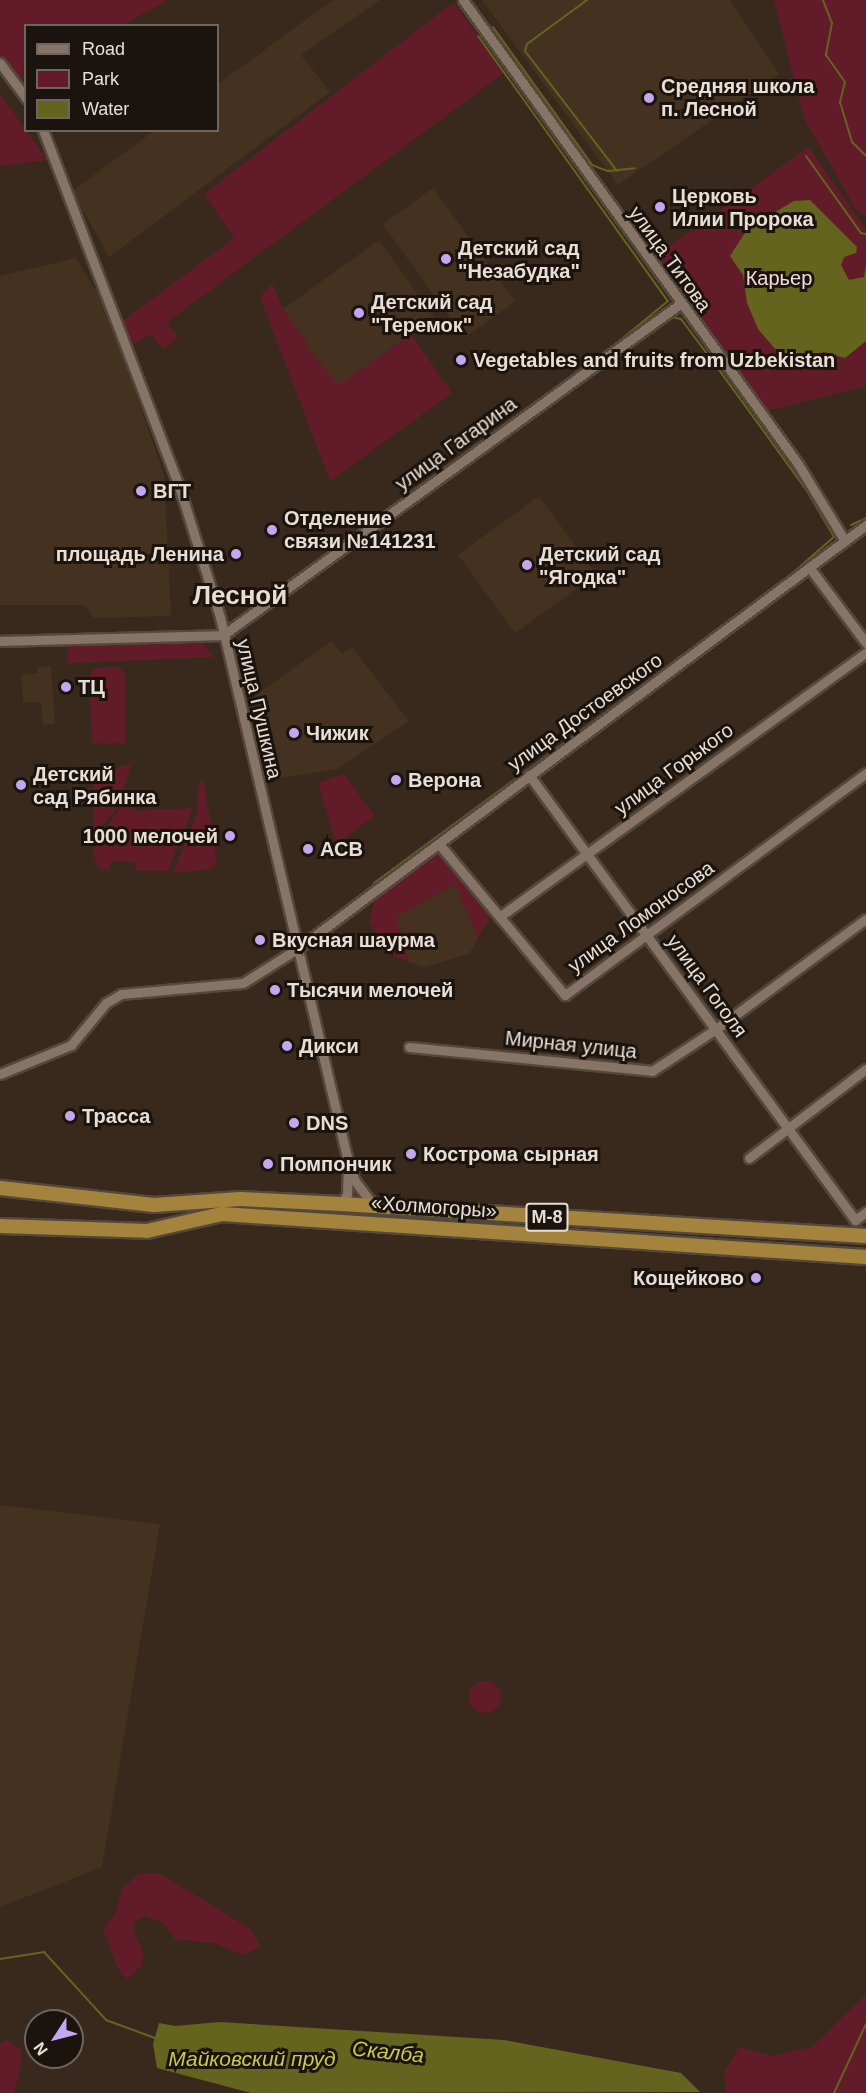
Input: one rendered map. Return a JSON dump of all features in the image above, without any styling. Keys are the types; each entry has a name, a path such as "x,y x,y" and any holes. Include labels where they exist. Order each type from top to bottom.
{"highway":[{"name":"«Холмогоры»","path":"0,1188 154,1205 240,1199 866,1236"},
{"name":"«Холмогоры»","path":"0,1226 147,1231 222,1214 866,1257"}],"street":[{"name":"улица Титова","path":"463,0 680,304 798,464 845,541"},
{"path":"0,63 24,95"},
{"name":"улица Пушкина","path":"44,132 178,483 223,634 347,1157"},
{"name":"улица Гагарина","path":"223,634 680,304"},
{"name":"улица Достоевского","path":"0,1074 71,1045 106,1003 121,994 243,983 297,949 866,525"},
{"path":"809,567 866,643"},
{"path":"0,641 223,634"},
{"name":"улица Горького","path":"502,915 866,652"},
{"name":"улица Ломоносова","path":"439,844 502,915 565,995 866,773"},
{"name":"улица Гоголя","path":"529,776 855,1220 866,1212"},
{"name":"Мирная улица","path":"410,1047 652,1071 716,1029 866,919"},
{"path":"749,1158 788,1126 866,1069"},
{"path":"340,1204 349,1181 347,1157"},
{"path":"347,1157 355,1181 374,1206"}],"shaded area":[{"path":"333,0 380,0 301,55 330,92 109,257 72,191 153,132 219,132 219,83"},
{"name":"Средняя школа п. Лесной","path":"482,0 730,0 779,74 618,185"},
{"name":"Детский сад \"Незабудка\"","path":"433,188 515,301 465,338 383,224"},
{"name":"Детский сад \"Теремок\"","path":"379,240 434,317 339,386 305,346 308,344 283,309"},
{"path":"76,258 106,307 164,475 171,616 94,618 84,605 0,605 0,276"},
{"name":"Детский сад \"Ягодка\"","path":"539,496 596,574 515,633 458,555"},
{"path":"332,641 342,654 352,647 409,721 337,769 264,781 246,702"},
{"path":"51,666 55,724 43,725 41,702 23,703 21,675 38,673 38,667"},
{"path":"455,884 478,938 469,954 424,967 409,962 396,917"},
{"path":"0,1505 160,1524 102,1867 0,1907"}],"green space":[{"path":"0,0 168,0 125,24 24,24 22,84 0,56"},
{"path":"774,0 866,0 866,216 857,211 804,118"},
{"path":"454,2 504,73 167,322 178,338 163,349 151,334 132,345 124,320 234,238 204,194"},
{"path":"0,94 24,127 24,132 27,132 47,160 0,166"},
{"name":"Карьер","path":"809,147 866,230 866,386 766,411 657,255"},
{"path":"272,283 283,309 308,344 306,346 339,385 411,334 452,393 330,481 260,297"},
{"path":"200,640 214,657 68,663 67,642"},
{"path":"119,667 125,674 125,743 92,744 89,675 95,668"},
{"path":"131,764 119,807 93,835 94,782 102,772"},
{"path":"344,774 374,816 336,845 318,783"},
{"path":"203,778 217,861 212,869 173,873 198,810 198,786"},
{"path":"132,792 135,811 193,808 168,871 136,870 135,862 113,861 108,869 98,868 93,852 96,841"},
{"path":"439,851 494,910 478,938 455,884 396,917 409,962 394,956 369,923 375,897"},
{"path":"485,1681 496,1686 501,1697 496,1708 485,1713 474,1708 469,1697 474,1686"},
{"path":"159,1873 252,1930 260,1947 242,1955 215,1943 175,1939 163,1923 145,1916 136,1920 133,1929 144,1955 141,1966 128,1979 120,1973 103,1929 115,1914 123,1887 139,1874"},
{"path":"866,1994 866,2093 726,2093 724,2073 739,2047 771,2056 812,2047"},
{"path":"7,2040 22,2050 20,2069 14,2093 0,2093 0,2043"}],"water":[{"path":"810,200 857,247 856,253 844,257 841,265 849,280 864,277 866,265 866,341 845,358 824,352 795,359 777,351 758,329 747,303 743,275 730,256 748,228 794,201"},
{"name":"Майковский пруд","path":"220,2022 504,2040 681,2073 700,2092 251,2093 157,2068 153,2044 159,2023 175,2026"}],"waterway":[{"path":"587,0 527,44 525,51 617,171"},
{"path":"823,0 832,23 826,55 845,82 840,102 852,142 866,156"},
{"path":"493,27 592,165 608,171 635,168"},
{"path":"478,36 668,301 606,352"},
{"path":"806,156 861,233 866,234"},
{"path":"374,883 781,583 834,537 807,491 711,359 681,319 672,317"},
{"path":"248,610 419,488"},
{"path":"851,525 866,518"},
{"name":"Скалба","path":"0,1959 44,1952 106,2020 155,2038"},
{"path":"834,2093 866,2024"}],"place":[{"name":"Средняя школа п. Лесной","path":"649,98"},
{"name":"Церковь Илии Пророка","path":"660,207"},
{"name":"Детский сад \"Незабудка\"","path":"446,259"},
{"name":"Детский сад \"Теремок\"","path":"359,313"},
{"name":"Vegetables and fruits from Uzbekistan","path":"461,360"},
{"name":"ВГТ","path":"141,491"},
{"name":"Отделение связи №141231","path":"272,530"},
{"name":"площадь Ленина","path":"236,554"},
{"name":"Детский сад \"Ягодка\"","path":"527,565"},
{"name":"ТЦ","path":"66,687"},
{"name":"Чижик","path":"294,733"},
{"name":"Верона","path":"396,780"},
{"name":"Детский сад Рябинка","path":"21,785"},
{"name":"1000 мелочей","path":"230,836"},
{"name":"АСВ","path":"308,849"},
{"name":"Вкусная шаурма","path":"260,940"},
{"name":"Тысячи мелочей","path":"275,990"},
{"name":"Дикси","path":"287,1046"},
{"name":"Трасса","path":"70,1116"},
{"name":"DNS","path":"294,1123"},
{"name":"Кострома сырная","path":"411,1154"},
{"name":"Помпончик","path":"268,1164"},
{"name":"Кощейково","path":"756,1278"}],"district":[{"name":"Лесной","path":"240,596"}]}
